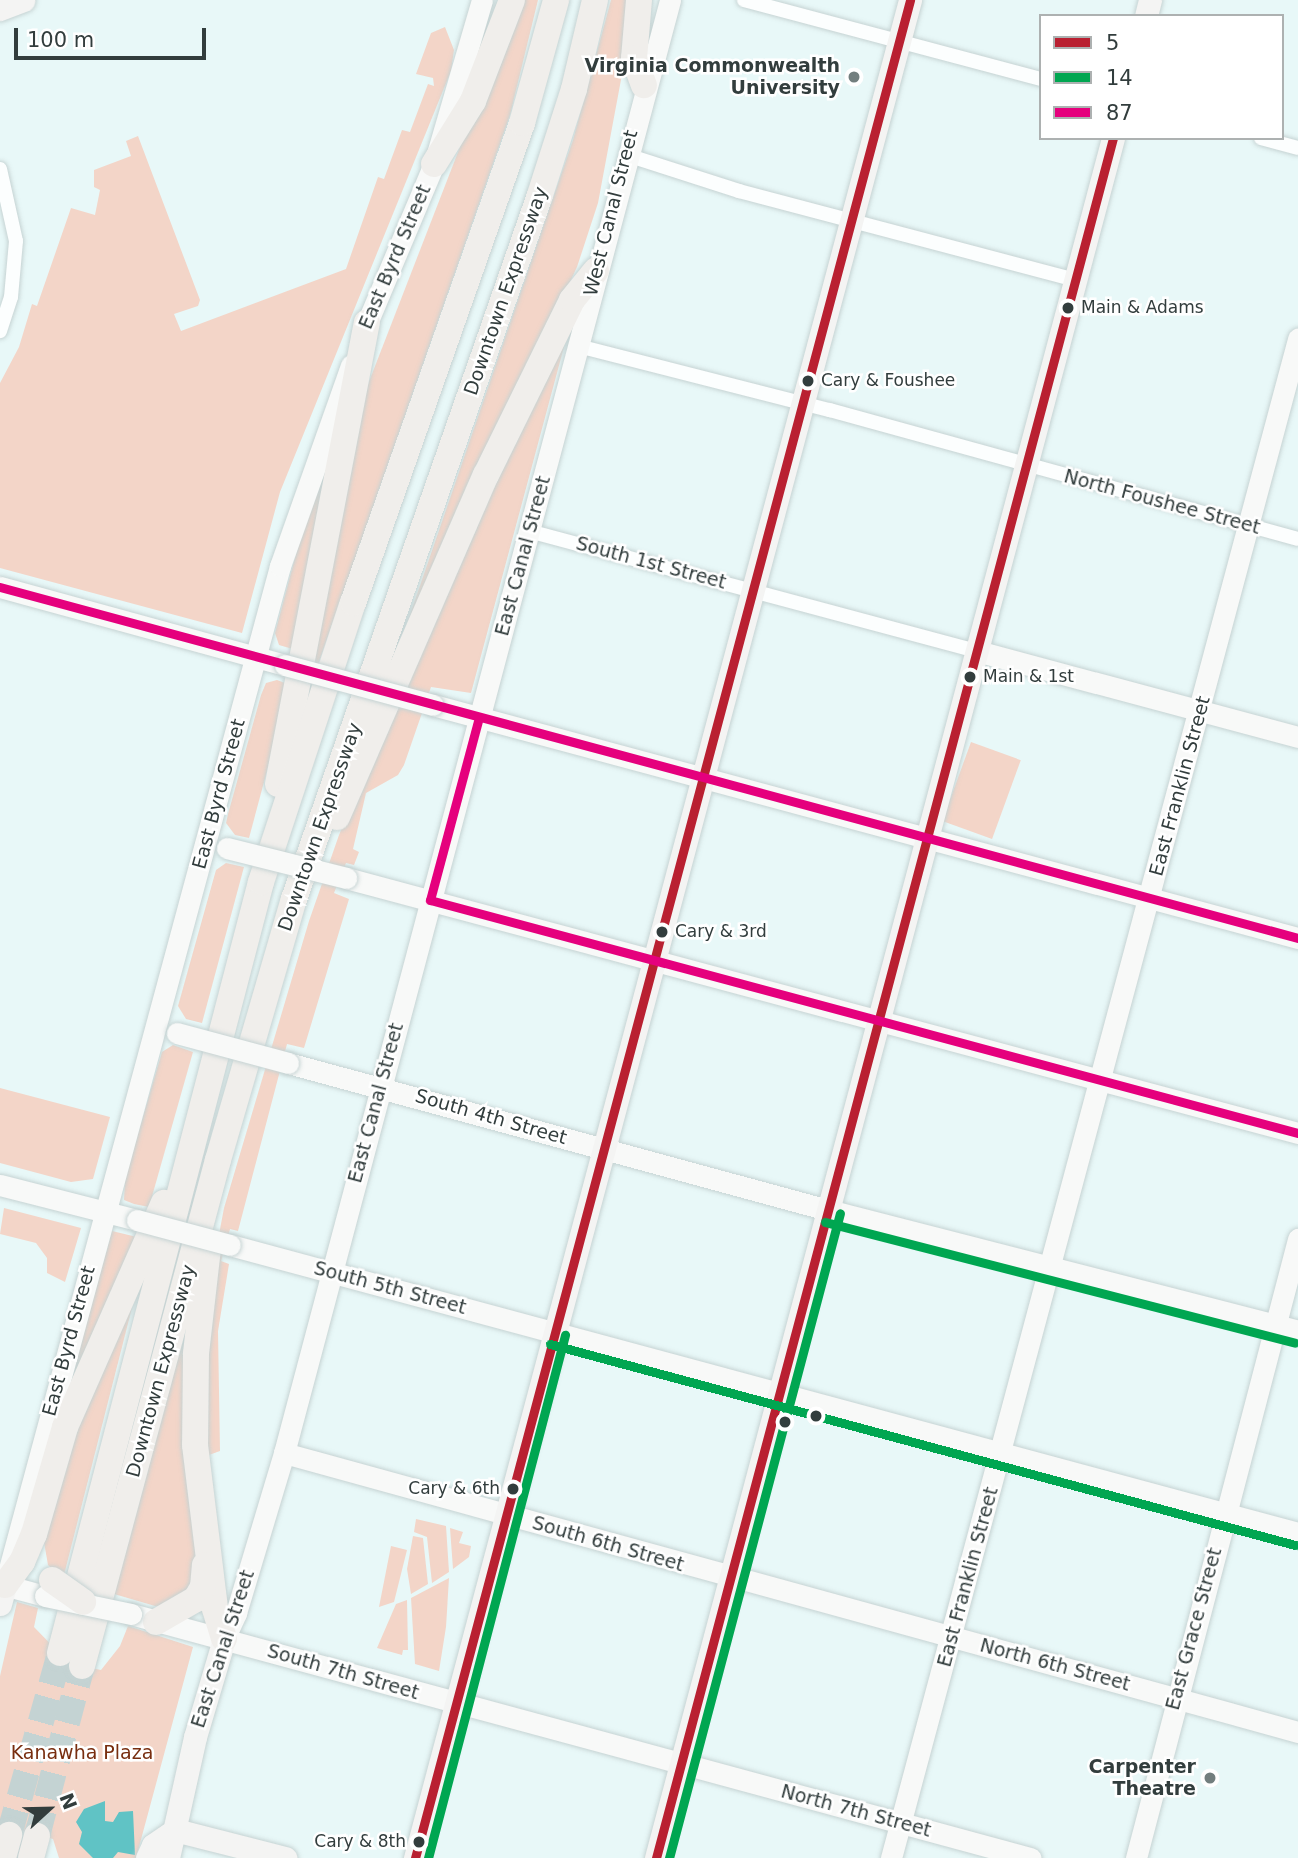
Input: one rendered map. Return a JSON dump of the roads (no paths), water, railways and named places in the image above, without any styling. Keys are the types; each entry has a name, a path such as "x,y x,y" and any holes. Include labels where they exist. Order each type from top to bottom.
{"highway":[{"path":"434,164 473,101 512,0"},
{"name":"Downtown Expressway","path":"555,0 522,123 357,592 261,882 197,1129 71,1659 294,899 539,198 574,89 595,0"},
{"path":"639,0 634,58 644,85"},
{"path":"294,899 349,794 531,379 572,300 596,270"},
{"path":"261,882 368,323"},
{"path":"1,1589 22,1562 34,1534 69,1416 126,1294 180,1152 197,1129"},
{"path":"218,1160 196,1354 195,1445 206,1544 224,1639"},
{"path":"34,1534 38,1560 48,1588 83,1602"},
{"path":"143,1618 183,1608 201,1591 206,1544"}],"main road":[{"path":"0,9 23,0"},
{"path":"415,1858 910,0"},
{"path":"656,1858 1112,140"},
{"name":"East Canal Street","path":"169,1858 195,1737 224,1639"},
{"path":"147,1858 153,1845 175,1830 285,1858"}],"street":[{"name":"East Byrd Street","path":"1,1589 153,1027 217,845 255,656 300,501 368,323 434,164 482,0"},
{"name":"West Canal Street","path":"578,346 644,85 670,0"},
{"path":"744,0 1039,78"},
{"path":"1268,140 1298,148"},
{"path":"627,155 852,221 1076,280"},
{"path":"0,169 16,241 11,297 0,331"},
{"name":"East Franklin Street","path":"891,1858 1148,898 1201,710 1298,340"},
{"name":"North Foushee Street","path":"578,346 803,403 1298,539"},
{"name":"East Canal Street","path":"224,1639 236,1613 284,1453 578,346"},
{"name":"South 1st Street","path":"529,531 977,651"},
{"path":"0,587 1298,938"},
{"path":"977,651 1298,737"},
{"path":"217,845 1298,1133"},
{"name":"South 4th Street","path":"153,1027 828,1210 1298,1331"},
{"name":"South 5th Street","path":"0,1185 1298,1533"},
{"name":"East Grace Street","path":"1136,1858 1298,1239"},
{"name":"South 6th Street","path":"284,1453 730,1578"},
{"name":"North 6th Street","path":"730,1578 1298,1732"},
{"path":"1,1589 48,1588"},
{"name":"South 7th Street","path":"83,1602 681,1764"},
{"name":"North 7th Street","path":"681,1764 1030,1858"}],"water":[{"path":"105,1801 105,1821 113,1822 119,1812 133,1811 135,1855 118,1852 113,1858 93,1858 79,1844 82,1832 76,1822 84,1809"}],"tunnel":[{"path":"9,1835 60,1653"},
{"path":"37,1836 82,1666"}],"place":[{"name":"Virginia Commonwealth University","path":"854,77"},
{"name":"Main & Adams","path":"1068,308"},
{"name":"Cary & Foushee","path":"808,381"},
{"name":"Main & 1st","path":"970,677"},
{"name":"Cary & 3rd","path":"662,932"},
{"name":"Cary & 6th","path":"513,1489"},
{"name":"Carpenter Theatre","path":"1210,1778"},
{"name":"Cary & 8th","path":"419,1842"}],"park label":[{"name":"Kanawha Plaza","path":"82,1753"}]}
